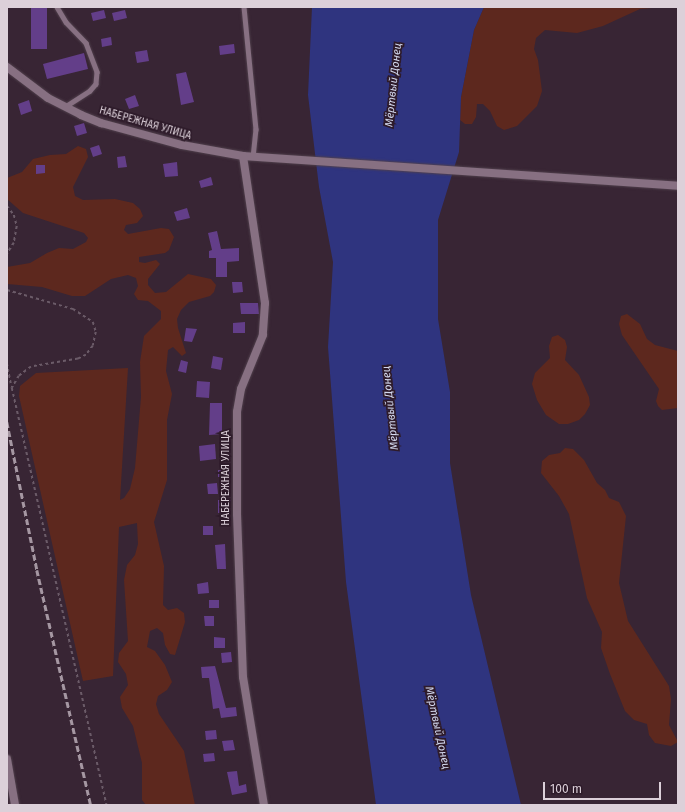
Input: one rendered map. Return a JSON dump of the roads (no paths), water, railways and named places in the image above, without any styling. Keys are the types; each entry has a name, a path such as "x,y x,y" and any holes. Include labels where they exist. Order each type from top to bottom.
{"street":[{"name":"НАБЕРЕЖНАЯ УЛИЦА","path":"7,67 48,98 101,123 143,136 243,156 478,171 678,186"},
{"name":"НАБЕРЕЖНАЯ УЛИЦА","path":"243,156 265,303 263,335 241,390 237,412 237,514 243,677 264,805"},
{"path":"7,759 15,805"}],"lane":[{"path":"57,7 66,22 86,43 97,72 96,84 90,91 65,106"},
{"path":"244,7 256,129 253,156"}],"water":[{"name":"Мёртвый Донец","path":"312,7 484,7 474,30 461,97 459,152 438,220 438,319 450,392 450,463 471,595 521,805 376,805 346,582 328,347 333,262 319,187 308,95"}],"railway":[{"path":"7,422 37,570 91,805"}]}
